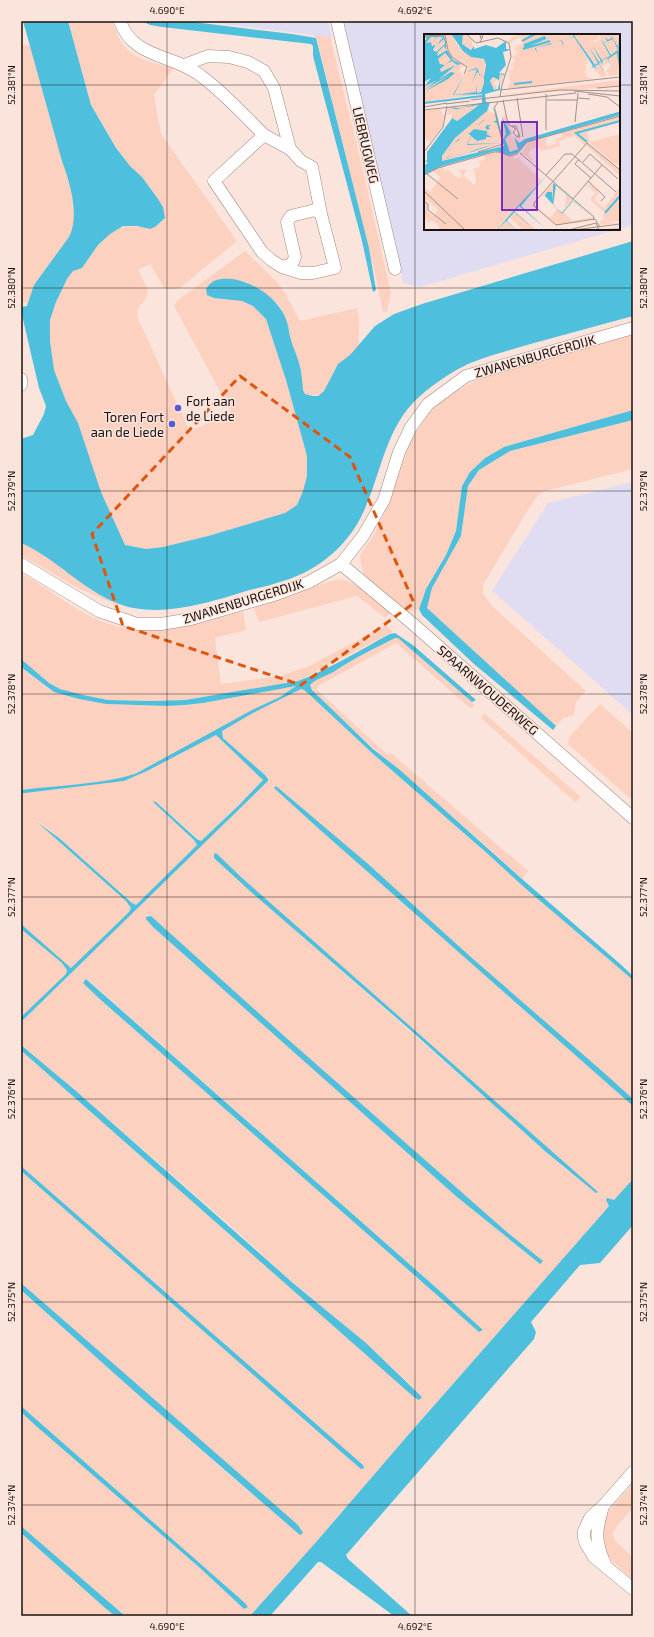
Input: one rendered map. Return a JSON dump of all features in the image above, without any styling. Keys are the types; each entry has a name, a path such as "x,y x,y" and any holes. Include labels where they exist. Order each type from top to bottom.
{"street":[{"path":"120,21 122,28 131,42 144,50 184,65 201,75 264,135 290,149 301,160 312,167 321,214 335,268 313,273 300,273 282,267 271,260 262,252 214,181 264,135"},
{"name":"LIEBRUGWEG","path":"337,21 395,269"},
{"path":"184,65 208,56 229,57 248,62 264,71 274,88 290,149"},
{"path":"282,267 292,264 295,257 287,222 292,216 315,210 321,214"},
{"name":"ZWANENBURGERDIJK","path":"21,564 99,611 137,624 161,624 191,619 277,594 309,582 341,564 364,536 384,500 399,452 411,427 428,404 466,376 633,328"},
{"path":"21,379 21,385"},
{"name":"SPAARNWOUDERWEG","path":"341,564 413,624 633,818"},
{"path":"633,1472 604,1505 597,1525 596,1534 600,1552 605,1564 633,1589"}],"highlighted area":[{"path":"240,376 350,457 414,603 301,685 123,626 92,534"}],"shaded area":[{"path":"23,21 29,21 80,221 27,306 27,302 21,303 21,46 30,45"},
{"path":"68,21 112,21 121,42 135,55 148,61 174,68 154,95 161,134 237,241 180,288 169,290 164,288 150,264 138,270 148,290 147,297 139,307 137,316 189,430 191,431 231,412 174,306 178,300 245,251 276,281 285,293 300,321 357,308 359,322 359,345 349,356 339,363 323,391 319,394 313,395 305,394 303,390 299,363 291,340 287,321 280,306 266,294 249,283 237,280 218,279 214,298 242,301 253,306 266,319 286,380 307,456 307,476 297,505 285,513 208,536 163,547 146,549 125,545 101,492 78,424 66,401 54,370 50,341 50,320 56,302 67,279 73,271 82,268 98,245 110,233 123,226 155,227 165,219 142,177 130,166 116,148 91,105"},
{"path":"199,21 328,21 332,36 330,37"},
{"path":"344,21 633,21 633,225 620,229 620,34 424,34 424,230 616,230 420,287 403,283"},
{"path":"314,35 330,37 362,166 391,293 387,312 383,312 374,269 317,39"},
{"path":"633,333 633,410 504,447 485,458 470,472 462,486 456,531 446,555 426,589 419,609 405,613 365,577 361,566 360,555 372,538 384,515 409,445 427,415 439,403 469,384 494,373"},
{"path":"633,420 633,469 546,491 538,495 483,585 483,594 492,606 586,691 576,702 574,715 563,718 556,726 427,608 432,588 461,536 468,486 479,470 510,451"},
{"path":"633,482 633,715 492,591 548,503"},
{"path":"21,543 46,555 91,590 122,605 117,605 80,589 21,555"},
{"path":"21,573 88,615 107,623 126,628 165,628 204,621 243,611 246,630 215,638 221,684 280,676 309,666 386,625 393,632 298,681 185,700 108,700 84,696 60,689 49,683 21,659"},
{"path":"339,579 354,584 360,588 390,613 385,618 357,596 259,622 254,608"},
{"path":"395,638 399,638 475,705 471,709 396,643 318,686 317,690 388,755 391,753 528,871 522,879 470,831 363,739 312,690 310,685 314,681"},
{"path":"21,667 54,692 106,704 167,706 185,705 296,686 280,697 135,774 107,781 79,785 21,790"},
{"path":"301,689 304,690 372,753 525,888 633,980 633,1099 423,916 350,849 274,788 633,1105 633,1179 614,1200 606,1200 609,1206 250,1616 125,1616 21,1526 21,1412 200,1568 244,1609 245,1603 21,1406 21,1290 256,1498 169,1414 21,1283 21,1171 360,1468 350,1454 21,1166 21,1022 268,781 268,778 265,775 223,738 222,731 253,713","holes":["266,904 573,1171 569,1172","151,917 538,1263 457,1197 150,923 148,918","87,979 441,1292 483,1331 479,1332 102,1001 85,984","28,1051 76,1091 240,1234 282,1273 366,1343 421,1395 285,1283 24,1053"]},
{"path":"600,704 633,733 633,801 568,744 569,737"},
{"path":"484,713 581,797 575,802 481,718"},
{"path":"216,735 263,779 262,782 201,841 158,804 152,801 194,840 197,845 136,905 38,821 39,824 126,901 131,908 129,912 71,968 69,967 21,924 21,793 124,781 147,771"},
{"path":"21,929 62,963 67,970 66,974 21,1017"},
{"path":"633,1486 633,1508 616,1527 613,1534 615,1541 633,1557 633,1580 611,1560 605,1552 601,1537 606,1515 629,1488"},
{"path":"21,1533 115,1616 21,1616"}],"water":[{"path":"23,21 68,21 91,105 116,148 130,166 142,177 163,207 165,218 155,227 150,229 137,226 123,226 110,234 98,245 82,268 73,271 67,279 56,302 50,320 50,341 54,370 66,401 78,423 101,492 125,545 146,549 163,547 208,536 285,513 297,505 303,491 307,476 307,456 286,380 266,319 253,306 242,301 214,298 207,295 206,289 214,281 220,279 232,279 249,284 266,293 279,306 287,322 298,360 303,390 305,394 313,396 318,396 324,391 338,364 350,355 375,326 394,314 422,304 633,241 633,316 481,359 460,368 431,387 408,409 398,423 391,437 369,500 358,523 347,539 333,553 304,573 281,582 201,604 166,610 133,608 104,597 80,582 34,549 21,543 21,439 33,435 44,414 46,406 39,388 21,314 21,307 27,306 34,285 69,237 74,219 71,189"},
{"path":"142,21 185,21 316,38 369,248 376,290 373,292 362,241 313,56 313,46 311,44 162,27 150,25"},
{"path":"633,410 633,420 510,451 479,470 468,486 461,536 432,588 427,608 556,726 553,730 474,664 422,615 419,609 426,589 446,555 456,531 462,486 470,472 485,458 504,447"},
{"path":"395,633 414,646 476,700 472,702 398,638 395,638 364,654 316,681 310,685 312,690 373,749 400,770 618,962 633,976 633,980 525,888 372,753 311,696 301,689 253,713 222,731 223,738 265,775 268,781 21,1022 21,1017 66,974 67,970 62,963 21,929 21,924 71,968 129,912 131,908 126,901 37,822 59,838 136,905 197,845 194,840 152,801 156,802 201,841 263,780 216,735 147,771 124,781 25,793 21,793 21,790 93,783 135,774 252,710 280,697 296,686 185,705 167,706 106,704 54,692 21,667 21,659 49,683 60,689 83,695 108,700 185,700 298,681 322,671 390,634"},
{"path":"276,786 367,863 473,959 602,1071 633,1099 633,1106 318,828 274,788"},
{"path":"216,853 241,877 598,1192 596,1193 546,1152 408,1028 250,891 214,858 214,854"},
{"path":"151,916 283,1035 508,1233 543,1261 540,1264 457,1197 153,927 146,919 146,917"},
{"path":"86,979 483,1330 479,1332 102,1001 83,983"},
{"path":"21,1045 76,1091 293,1283 366,1343 422,1397 419,1400 415,1398 24,1053 21,1050"},
{"path":"21,1166 363,1465 364,1468 361,1469 347,1457 21,1171"},
{"path":"633,1179 633,1225 600,1263 580,1265 531,1322 536,1332 534,1339 346,1555 348,1559 412,1616 394,1616 321,1562 318,1562 270,1616 250,1616 609,1206 606,1200 607,1198 614,1200"},
{"path":"21,1283 298,1525 303,1533 300,1535 144,1400 21,1290"},
{"path":"21,1406 248,1607 244,1609 200,1568 35,1425 21,1412"},
{"path":"21,1526 125,1616 115,1616 104,1607 21,1533"}],"place":[{"name":"Fort aan de Liede","path":"178,408"},
{"name":"Toren Fort aan de Liede","path":"172,424"}]}
